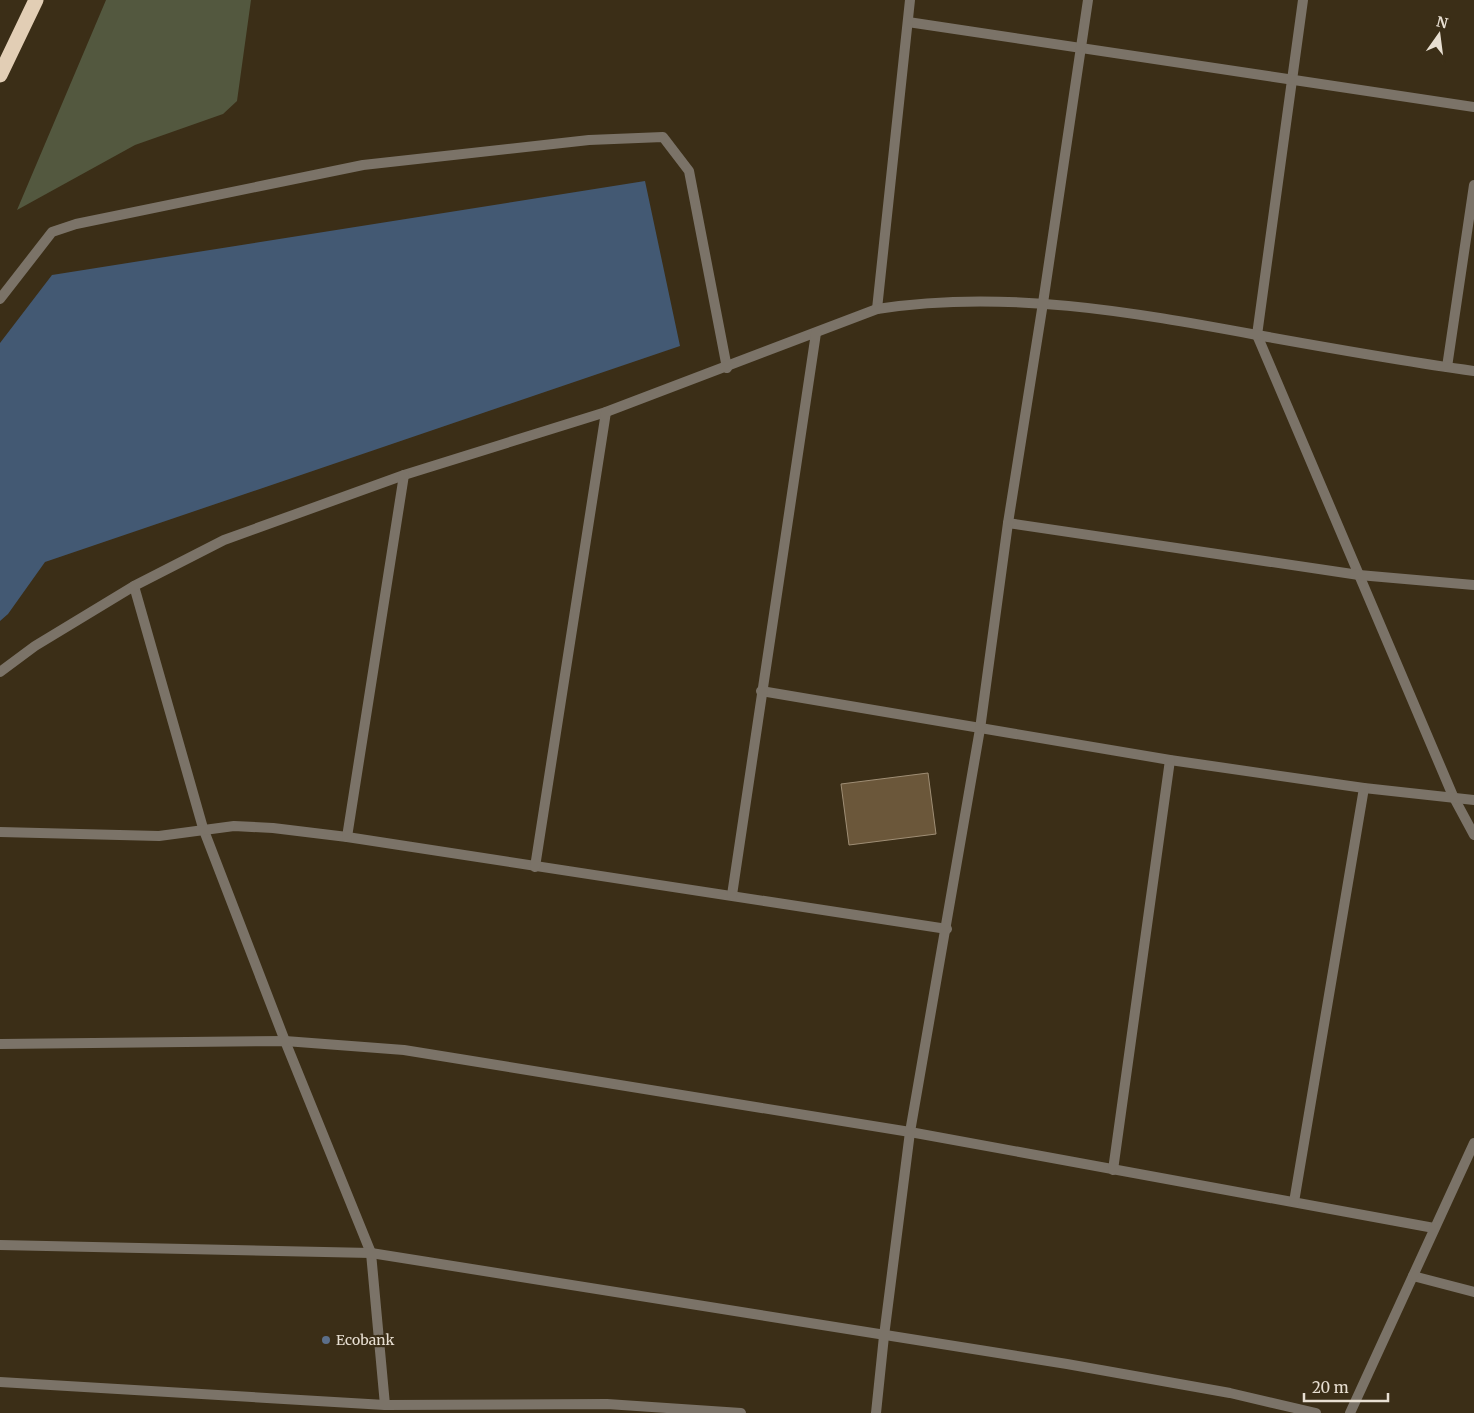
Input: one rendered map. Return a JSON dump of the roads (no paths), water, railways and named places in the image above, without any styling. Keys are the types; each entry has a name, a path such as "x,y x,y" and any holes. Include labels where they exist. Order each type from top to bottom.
{"highway":[{"path":"0,75 36,0"}],"street":[{"path":"878,309 910,0"},
{"path":"876,1413 910,1132 947,929 980,729 1008,523 1088,0"},
{"path":"1303,0 1257,335 1453,796 1474,835"},
{"path":"908,22 1474,107"},
{"path":"0,299 52,232 76,224 363,166 589,140 663,137 689,171 727,368"},
{"path":"1446,367 1474,185"},
{"path":"0,672 34,646 134,586 224,540 404,475 606,412 727,368 878,309 920,302 978,300 1043,303 1174,319 1257,335 1474,371"},
{"path":"732,895 816,333"},
{"path":"535,867 606,412"},
{"path":"347,837 404,475"},
{"path":"1008,523 1359,575 1474,585"},
{"path":"134,586 203,828 285,1041 371,1253 385,1405"},
{"path":"761,691 1170,760 1364,788 1453,796 1474,800"},
{"path":"1113,1170 1170,760"},
{"path":"1294,1202 1364,788"},
{"path":"0,832 149,836 203,828 234,826 273,828 347,837 947,929"},
{"path":"0,1044 285,1041 404,1050 910,1132 1434,1228"},
{"path":"1350,1413 1474,1144"},
{"path":"0,1246 371,1253 717,1306 884,1336 1067,1364 1230,1393 1316,1413"},
{"path":"1413,1276 1474,1292"},
{"path":"0,1382 385,1405 607,1404 741,1413"}],"water":[{"path":"645,181 680,346 45,562 8,614 0,621 0,343 52,275"}],"place":[{"name":"Ecobank","path":"326,1340"}]}
